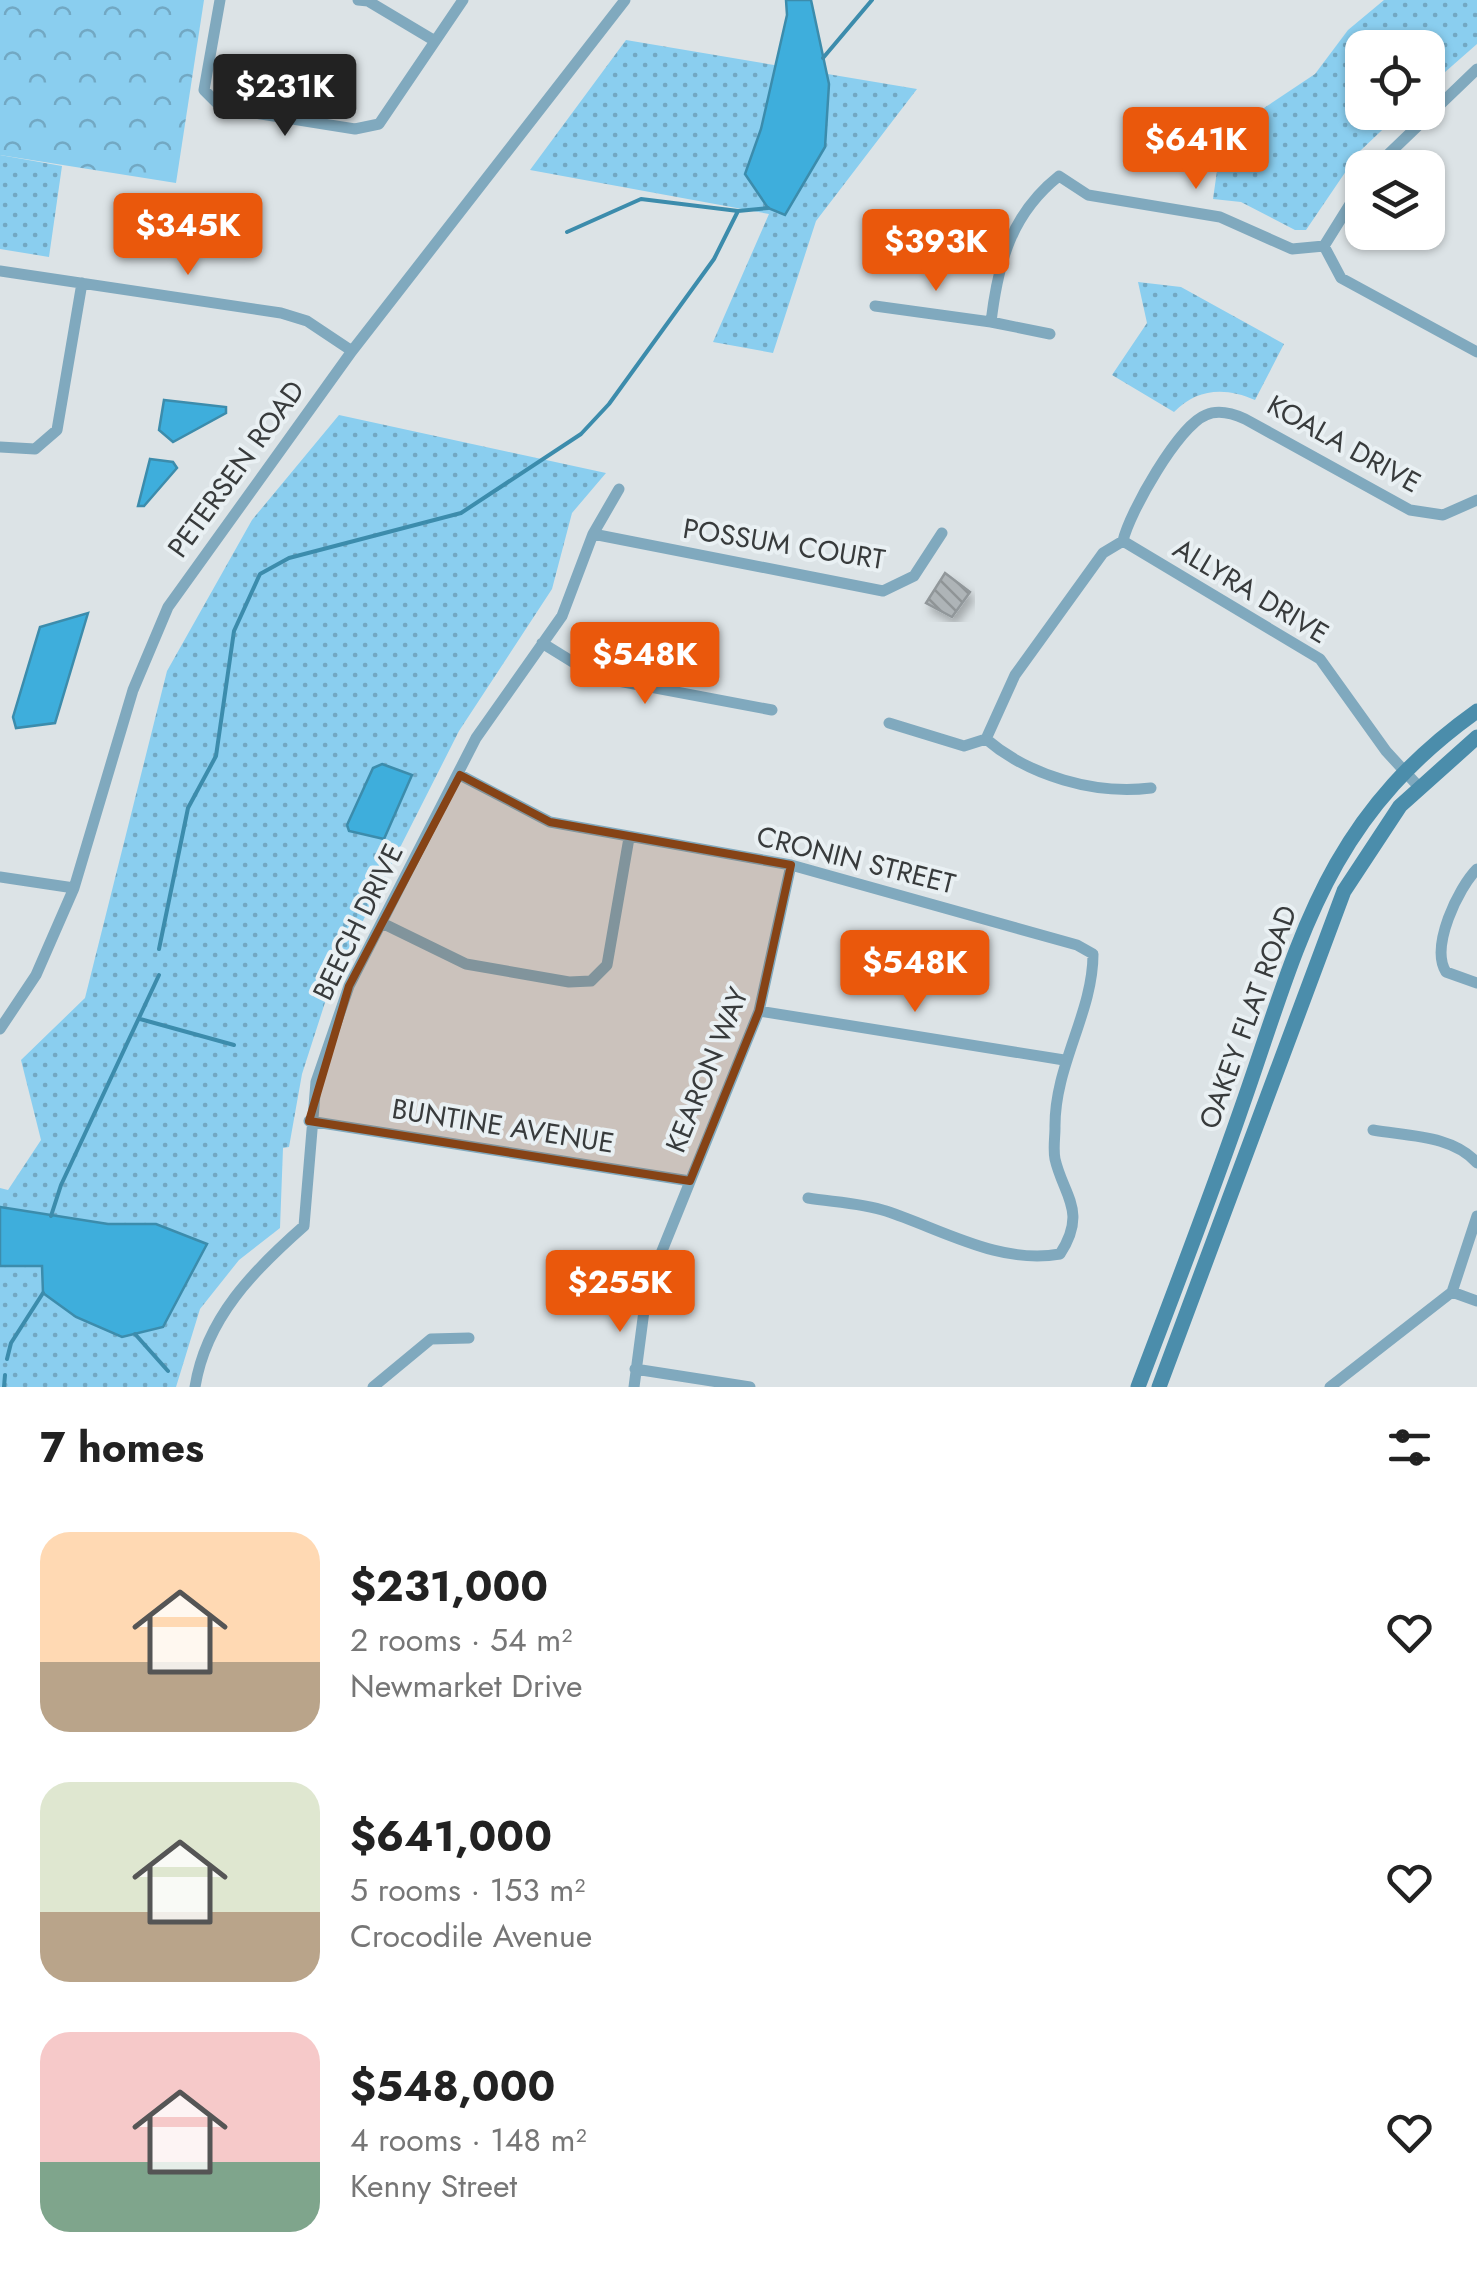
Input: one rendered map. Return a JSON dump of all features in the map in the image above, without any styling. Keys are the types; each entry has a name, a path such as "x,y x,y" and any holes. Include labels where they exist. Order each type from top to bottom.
{"main road":[{"name":"OAKEY FLAT ROAD","path":"1138,1387 1319,893 1354,830 1403,771 1477,711"},
{"name":"OAKEY FLAT ROAD","path":"1160,1387 1336,910 1367,850 1419,786 1477,738"}],"street":[{"path":"220,0 204,90 222,108 356,128 379,124 463,0"},
{"path":"358,0 435,41"},
{"name":"PETERSEN ROAD","path":"0,1029 36,974 74,888 133,690 168,607 352,351 625,0"},
{"path":"1393,150 1477,68"},
{"path":"991,322 1002,254 1035,195 1059,176 1088,194 1220,217 1292,249 1324,246"},
{"path":"1324,246 1345,212"},
{"path":"1324,246 1341,278 1477,352"},
{"path":"0,270 280,313 307,320 352,351"},
{"path":"0,447 36,448 57,430 82,283"},
{"path":"876,306 1050,334"},
{"name":"KOALA DRIVE","path":"986,740 1023,664 1103,553 1122,541 1130,516 1177,445 1198,420 1212,413 1246,419 1410,510 1443,515 1477,500"},
{"name":"BEECH DRIVE","path":"195,1387 198,1370 228,1303 258,1267 304,1226 309,1121 316,1082 349,986 494,709 562,616 594,534 619,489"},
{"name":"POSSUM COURT","path":"594,534 883,591 914,576 942,534"},
{"name":"ALLYRA DRIVE","path":"1122,541 1320,659 1403,771 1419,786"},
{"path":"542,643 596,677 772,710"},
{"path":"889,723 964,746 986,740 1020,765 1112,791 1151,788"},
{"name":"CRONIN STREET","path":"460,775 550,822 790,865 1077,944 1093,954 1093,974 1064,1060 1054,1122 1056,1160 1073,1198 1069,1241 1060,1254 1044,1257 961,1242 884,1210 808,1198"},
{"path":"382,922 466,964 570,982 591,981 607,965 630,838"},
{"name":"KEARON WAY","path":"634,1387 647,1288 759,1011 790,865"},
{"path":"1477,869 1463,887 1441,949 1446,972 1477,983"},
{"path":"0,878 74,888"},
{"path":"759,1011 1064,1060"},
{"name":"BUNTINE AVENUE","path":"309,1121 690,1180"},
{"path":"1372,1130 1447,1142 1462,1148 1477,1163"},
{"path":"1330,1387 1452,1292 1477,1216"},
{"path":"1452,1292 1477,1301"},
{"path":"374,1387 432,1339 469,1338"},
{"path":"636,1369 750,1387"}],"highlighted area":[{"path":"460,775 550,822 791,865 759,1011 690,1181 309,1121 349,986"}],"green space":[{"path":"0,0 204,0 176,183 0,155"},
{"path":"1384,0 1477,0 1477,44 1445,72 1445,30 1348,30"},
{"path":"1345,34 1345,130 1382,130 1361,150 1345,150 1345,173 1306,230 1295,230 1241,202 1213,199 1222,136 1315,74"},
{"path":"626,40 917,89 816,221 773,353 713,342 769,214 530,170"},
{"path":"0,155 62,166 49,257 0,249"},
{"path":"1138,282 1181,287 1284,344 1255,400 1212,392 1192,398 1174,412 1112,375 1147,323"},
{"path":"339,415 606,473 572,513 552,589 459,731 331,984 302,1074 289,1147 283,1148 280,1228 239,1260 200,1309 176,1387 0,1387 0,1188 8,1190 41,1140 21,1060 85,998 167,671 252,520"}],"shaded area":[{"path":"786,0 811,0 829,84 825,147 785,215 768,208 745,174 761,129 787,15"},
{"path":"164,400 226,407 226,413 173,442 159,430"},
{"path":"150,459 173,462 177,468 144,506 138,506"},
{"path":"88,613 55,723 16,728 13,717 40,627"},
{"path":"382,764 412,775 384,839 349,831 347,825 373,768"},
{"path":"0,1207 108,1224 156,1224 207,1244 163,1327 122,1337 76,1317 43,1293 42,1266 0,1266"}],"building":[{"path":"945,573 970,592 952,617 926,603"}],"waterway":[{"path":"823,58 872,0"},
{"path":"567,232 641,199 738,211"},
{"path":"159,949 188,808 216,756 234,631 260,574 289,558 461,513 581,434 609,404 714,259 738,211 768,208"},
{"path":"51,1216 61,1185 159,975"},
{"path":"140,1019 234,1045"},
{"path":"7,1359 11,1343 43,1293"},
{"path":"135,1334 168,1371"},
{"path":"4,1387 5,1375"}]}
